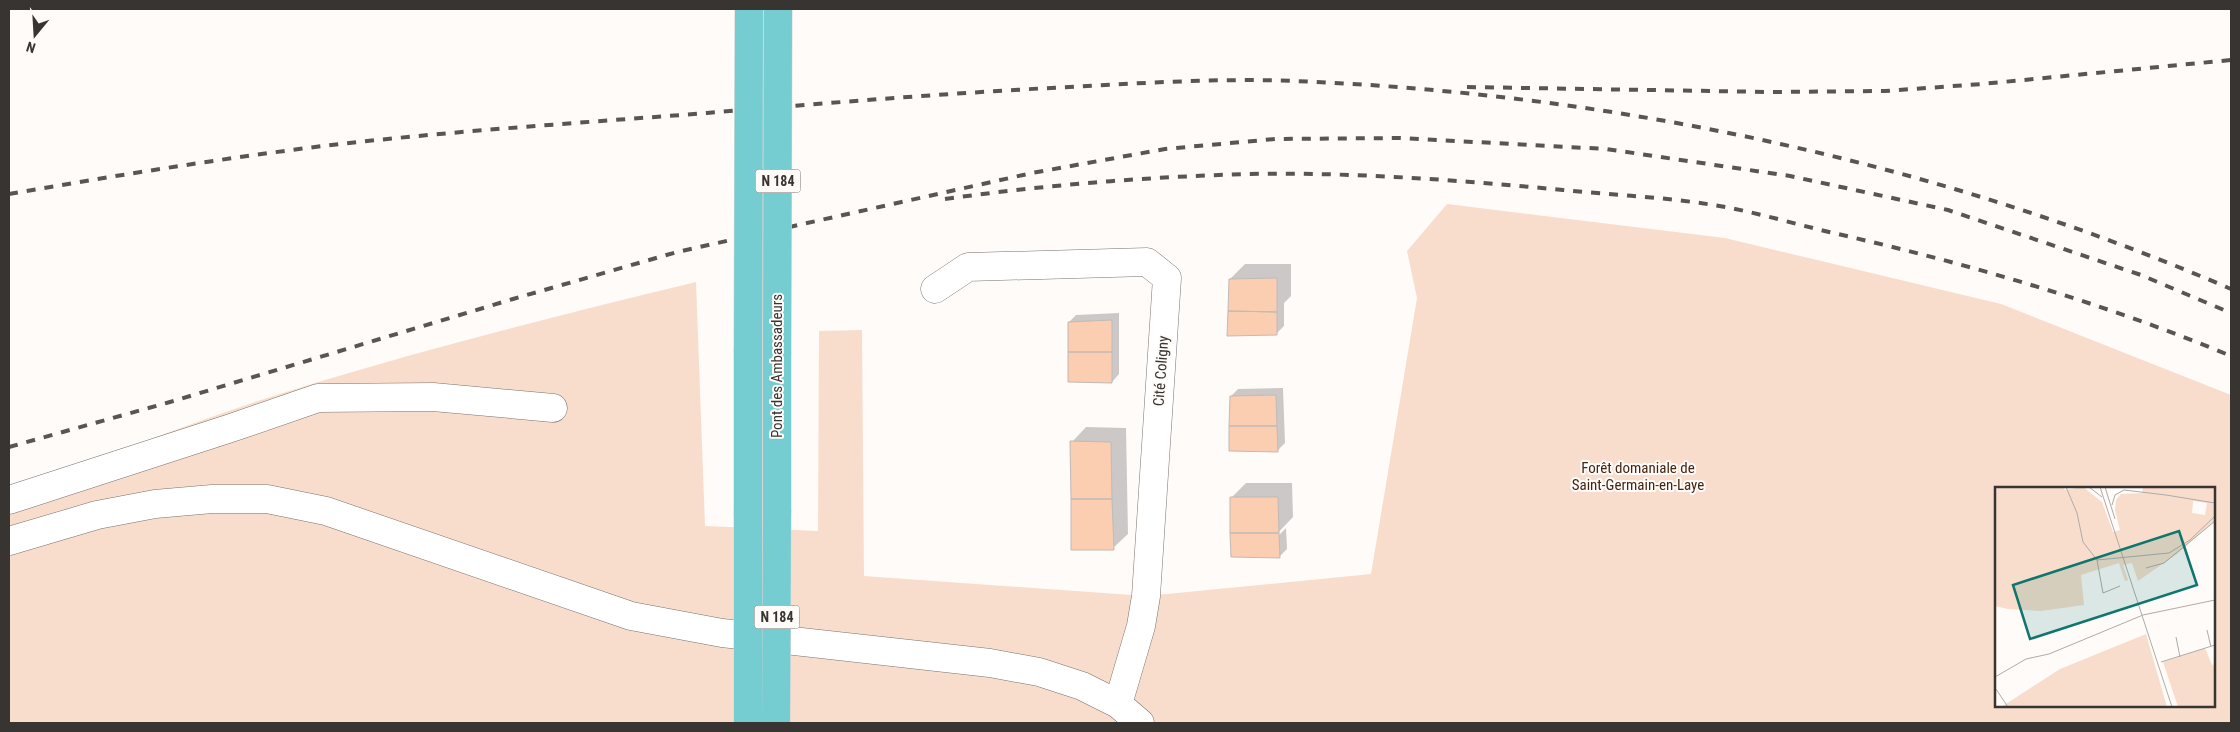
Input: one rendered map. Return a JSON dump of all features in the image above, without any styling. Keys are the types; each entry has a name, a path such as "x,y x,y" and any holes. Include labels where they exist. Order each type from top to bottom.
{"main road":[{"name":"Pont des Ambassadeurs","path":"748,723 749,9"},
{"name":"Pont des Ambassadeurs","path":"776,723 778,9"}],"street":[{"name":"Cité Coligny","path":"935,289 968,267 1147,262 1167,278 1146,596 1142,626 1118,704"},
{"path":"9,500 232,428 318,398 433,397 553,408"},
{"path":"9,541 97,515 154,504 212,499 267,498 326,511 631,616 722,633 990,663 1039,672 1082,686 1118,704 1140,723"}],"green space":[{"name":"Forêt domaniale de Saint-Germain-en-Laye","path":"1447,204 1725,238 2001,304 2231,395 2231,723 9,723 9,493 200,421 315,383 505,330 696,282 705,526 818,531 819,331 862,330 864,576 1146,596 1371,574 1417,298 1407,251"}],"building":[{"path":"1277,278 1277,312 1228,311 1229,279"},
{"path":"1228,311 1277,312 1277,335 1227,336"},
{"path":"1112,320 1112,352 1068,352 1068,322"},
{"path":"1068,352 1112,352 1112,383 1068,382"},
{"path":"1276,395 1277,426 1229,426 1230,396"},
{"path":"1229,426 1277,426 1278,452 1229,451"},
{"path":"1070,441 1111,442 1112,499 1071,499"},
{"path":"1230,497 1278,497 1279,533 1230,533"},
{"path":"1071,499 1112,499 1114,550 1071,550"},
{"path":"1230,533 1279,533 1280,558 1231,557"}],"railway":[{"path":"1467,87 1770,92 1885,91 1982,84 2231,60"},
{"path":"9,194 284,151 467,132 978,92 1182,81 1295,81 1415,88 1535,101 1654,119 1773,142 1890,171 2006,205 2119,244 2231,289"},
{"path":"9,447 170,402 677,252 1032,173 1165,149 1275,139 1400,138 1606,149 1790,176 1948,210 2141,275 2231,313"},
{"path":"945,199 1058,186 1133,180 1209,175 1286,174 1445,180 1676,200 1757,214 1931,257 2033,285 2133,318 2231,356"}]}
